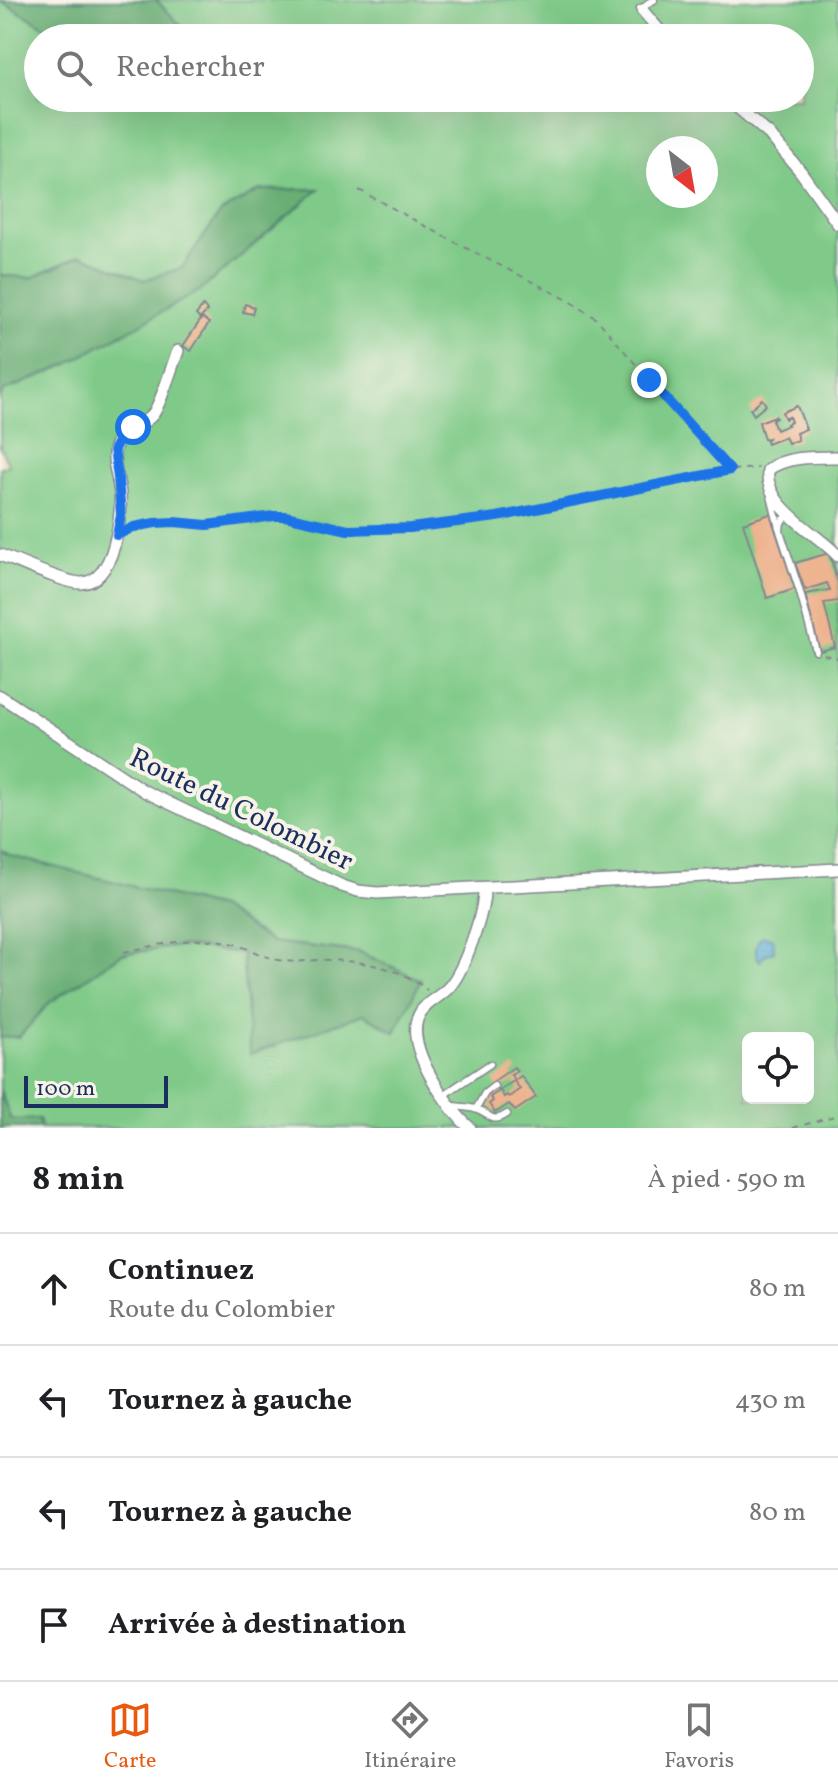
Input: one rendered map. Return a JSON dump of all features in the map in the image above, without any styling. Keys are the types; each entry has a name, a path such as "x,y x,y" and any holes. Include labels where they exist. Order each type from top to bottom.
{"street":[{"path":"642,10 654,24"},
{"path":"743,112 769,134 838,224"},
{"path":"0,555 69,582 82,583 98,575 105,566 117,535 121,515 114,449 123,433 152,415 178,351"},
{"path":"838,457 783,462 768,470 767,478 769,489 792,516 838,556"},
{"name":"Route du Colombier","path":"0,696 144,791 358,891 377,893 838,869"},
{"path":"470,1128 444,1099 424,1061 416,1035 416,1022 419,1013 458,977 476,927 484,888"}],"lane":[{"path":"642,10 654,0"},
{"path":"769,489 816,651"},
{"path":"780,531 781,522 792,516"},
{"path":"490,1064 444,1099 495,1119 507,1114"},
{"path":"476,1109 485,1093 494,1086"}],"path":[{"path":"359,190 570,301 597,319 730,470"},
{"path":"117,535 134,527 155,523 207,525 274,516 348,530 410,528 497,517 730,470 768,470"},
{"path":"816,651 820,655 838,658"},
{"path":"124,952 177,941 226,941 253,953 287,962 328,960 396,972 422,985 436,999"},
{"path":"793,1128 838,1115"}],"green space":[{"path":"0,0 156,0 179,24 41,24"},
{"path":"156,0 838,0 838,1128 41,1128 39,1119 11,1121 0,1090 0,1037 19,1037 49,1003 122,954 180,946 242,952 251,1053 364,1014 360,952 271,942 219,908 11,856 0,850 0,467 9,466 0,447 0,398 4,391 66,365 201,290 318,189 260,190 221,212 182,268 144,280 81,255 31,278 0,275 0,1 41,24 24,24 24,112 814,112 814,24 179,24"},
{"path":"319,189 201,290 66,365 4,391 0,398 0,275 31,278 81,255 144,280 182,268 221,212 260,190"},
{"path":"0,850 11,856 219,908 271,942 360,952 421,980 395,1032 363,1014 250,1054 242,953 180,946 122,954 49,1003 19,1037 0,1037"},
{"path":"0,1090 11,1120 39,1119 40,1128 0,1128"}],"water":[{"path":"763,936 773,939 774,951 764,955 760,961 756,948"}],"building":[{"path":"245,304 254,307 252,314 243,312"},
{"path":"203,306 207,311 200,319 196,315"},
{"path":"202,318 209,323 191,351 183,346"},
{"path":"762,399 766,405 754,415 750,409"},
{"path":"797,406 806,429 796,433 798,440 788,443 785,437 767,444 768,438 764,439 759,422 775,416 772,420 776,430 788,425 791,422 789,417 785,419 782,412"},
{"path":"770,514 795,589 767,598 743,523"},
{"path":"829,553 838,582 838,601 824,603 835,647 820,651 805,594 830,590 827,583 805,590 795,563"},
{"path":"514,1067 517,1071 511,1075 515,1080 500,1090 504,1097 520,1089 514,1081 521,1076 536,1097 515,1111 509,1104 495,1113 489,1104 493,1101 490,1097 499,1091 494,1081"}],"route":[{"path":"133,427 123,433 114,449 121,515 117,535 134,527 155,523 207,525 274,516 348,530 410,528 497,517 730,470 649,380"}]}
